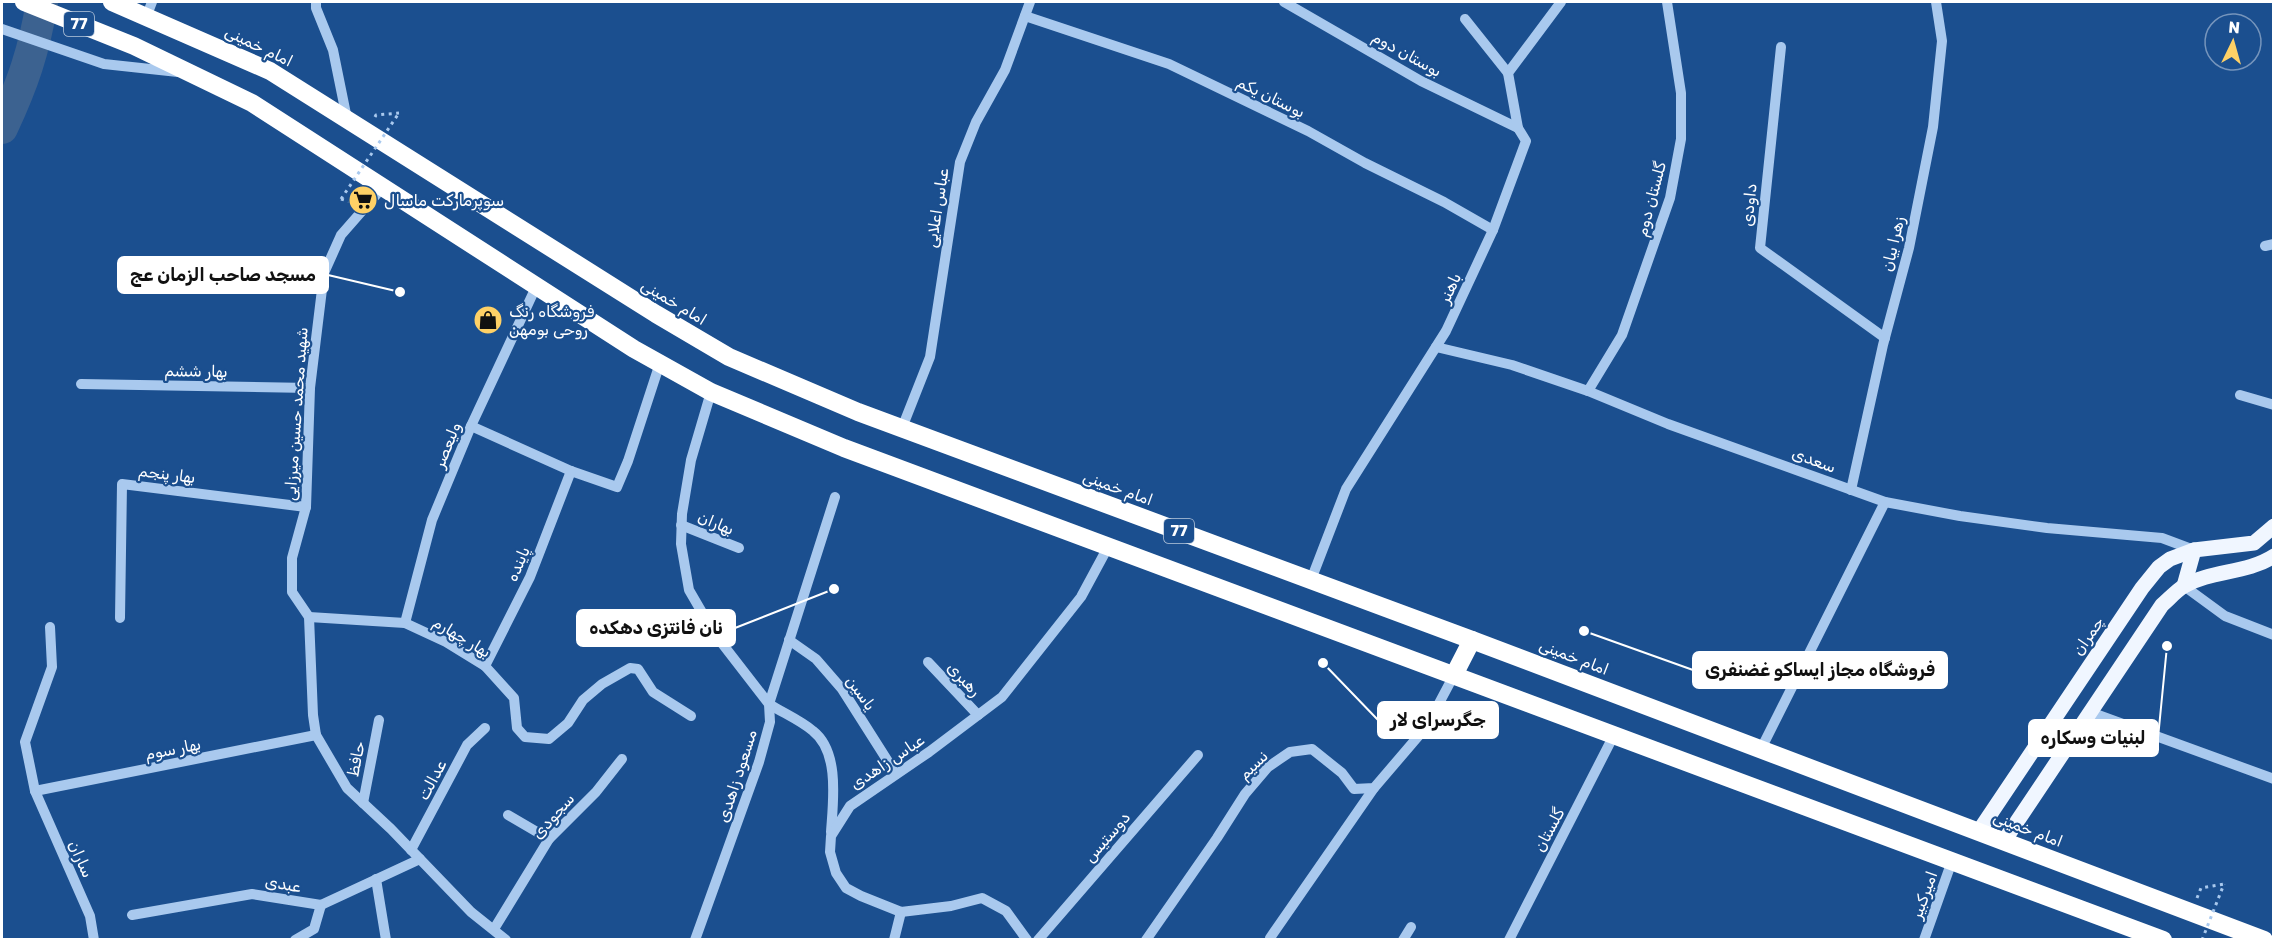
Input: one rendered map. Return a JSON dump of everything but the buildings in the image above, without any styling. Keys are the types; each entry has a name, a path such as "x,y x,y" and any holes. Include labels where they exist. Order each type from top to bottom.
{"highway":[{"name":"77","path":"24,2 134,46 252,103 536,287 711,392 844,448 2163,939"},
{"name":"امام خمینی","path":"112,2 149,8 270,71 656,314 729,357 902,428 2264,939"},
{"path":"1454,675 1472,640"}],"main road":[{"name":"چمران","path":"1979,831 2142,588 2159,567 2170,559 2194,549 2254,543 2274,526"},
{"path":"2184,586 2194,549"},
{"path":"2004,841 2163,605 2184,586 2206,577 2249,568 2274,555"}],"street":[{"path":"316,2 316,9 333,50 347,119"},
{"name":"عباس اعلایی","path":"902,428 930,357 960,162 976,122 1005,70 1030,2"},
{"name":"بوستان دوم","path":"1284,2 1421,81 1518,128"},
{"path":"1465,19 1508,73 1561,2"},
{"name":"گلستان دوم","path":"1588,391 1622,335 1670,198 1681,139 1681,93 1667,2"},
{"name":"زهرا بیان","path":"1851,490 1885,338 1909,248 1933,127 1942,41 1936,2"},
{"name":"بوستان یکم","path":"1025,16 1169,64 1308,131 1365,164 1444,202 1493,230"},
{"path":"2,29 104,64 192,74"},
{"name":"داودی","path":"1781,47 1760,248 1885,338"},
{"name":"باهنر","path":"1311,580 1346,489 1446,331 1493,230 1526,141 1518,128 1508,73"},
{"name":"شهید محمد حسین میرزایی","path":"309,617 292,592 292,558 306,507 310,388 322,282 342,235 383,187"},
{"path":"173,289 322,282"},
{"name":"ولیعصر","path":"405,623 432,520 471,426 536,287"},
{"name":"سعدی","path":"1436,347 1512,365 1588,391 1668,424 1885,502 1960,516 2047,528 2162,538 2194,549"},
{"path":"471,426 571,471 617,487 628,461 660,363"},
{"name":"بهار ششم","path":"81,384 310,388"},
{"path":"711,392 691,460 681,525 681,544 689,590 714,633 769,704 814,732 825,747 831,765 833,808 830,852 836,873 846,888 902,912 951,906 982,898 1006,910 1027,939"},
{"path":"2240,395 2274,405"},
{"name":"پاینده","path":"485,666 530,577 571,471"},
{"name":"بهار پنجم","path":"120,618 122,484 306,507"},
{"name":"مسعود زاهدی","path":"695,939 759,762 770,723 769,704 835,497"},
{"path":"1761,749 1885,502"},
{"name":"بهاران","path":"681,525 740,548"},
{"name":"عباس زاهدی","path":"831,836 850,806 1002,697 1081,597 1108,547"},
{"path":"2184,586 2225,616 2274,635"},
{"path":"309,617 313,715 316,735 347,788 471,912 506,939"},
{"name":"بهار چهارم","path":"309,617 405,623 446,642 485,666 514,698 517,728 525,737 549,739 568,723 590,695 602,684 630,668 638,669 653,692 691,716"},
{"name":"ساران","path":"50,627 52,667 25,742 35,791 90,916 94,939"},
{"name":"یاسین","path":"789,640 816,659 842,689 896,774"},
{"name":"رهبری","path":"928,662 978,716"},
{"path":"1270,938 1374,788 1427,726 1454,675"},
{"path":"2090,712 2274,779"},
{"name":"حافظ","path":"363,803 380,720"},
{"name":"عدالت","path":"411,850 467,745 485,728"},
{"name":"بهار سوم","path":"35,791 316,735"},
{"name":"گلستان","path":"1509,939 1614,735"},
{"name":"نسیم","path":"1146,939 1245,794 1269,767 1290,752 1312,749 1342,772 1354,789 1374,788"},
{"name":"دوستیس","path":"1038,939 1198,755"},
{"name":"سجودی","path":"494,929 549,839 596,792 622,759"},
{"path":"508,815 549,839"},
{"name":"عبدی","path":"132,915 252,894 321,905 420,859"},
{"name":"امیرکبیر","path":"1924,939 1952,861"},
{"path":"376,879 386,939"},
{"path":"295,939 314,929 321,905"},
{"path":"894,939 902,912"},
{"path":"1403,939 1411,927"}],"path":[{"path":"354,202 341,200 399,112 376,115"},
{"path":"2202,888 2224,884 2202,939"}],"waterway":[{"path":"2,128 27,66 42,2"}],"place":[{"name":"سوپرمارکت ماسال","path":"363,200"},
{"name":"مسجد صاحب الزمان عج","path":"400,292"},
{"name":"فروشگاه رنگ روحی بومهن","path":"488,320"},
{"name":"نان فانتزی دهکده","path":"834,589"},
{"name":"فروشگاه مجاز ایساکو غضنفری","path":"1584,631"},
{"name":"لبنیات وسکاره","path":"2167,646"},
{"name":"جگرسرای لار","path":"1323,663"}]}
